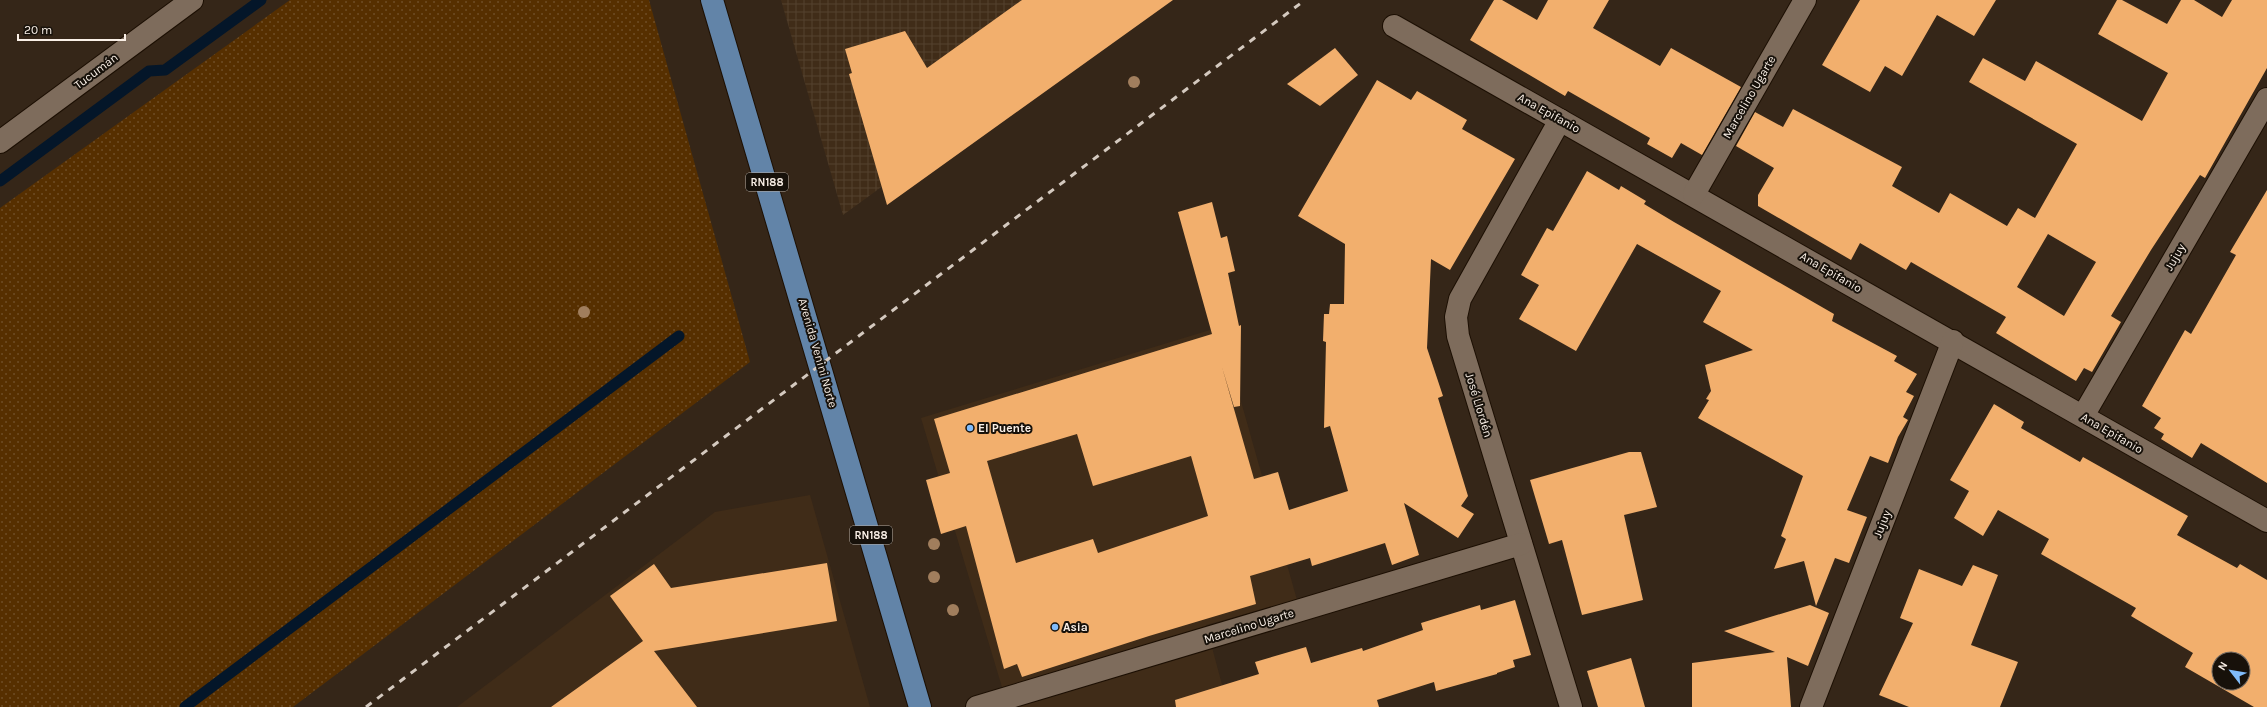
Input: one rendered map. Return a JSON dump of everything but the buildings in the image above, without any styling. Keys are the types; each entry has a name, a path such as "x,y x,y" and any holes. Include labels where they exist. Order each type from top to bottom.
{"highway":[{"name":"Avenida Venini Norte","path":"712,0 920,707"}],"street":[{"name":"Tucumán","path":"0,142 192,0"},
{"name":"Marcelino Ugarte","path":"1694,194 1805,0"},
{"name":"Ana Epifanio","path":"1394,26 1694,194 2267,520"},
{"name":"Jujuy","path":"2083,416 2267,99"},
{"name":"José Llordén","path":"1560,120 1460,299 1456,317 1458,336 1571,707"},
{"name":"Jujuy","path":"1811,707 1953,341"},
{"name":"Marcelino Ugarte","path":"977,707 1521,544"}],"shaded area":[{"path":"290,0 649,0 750,362 293,707 0,707 0,208"},
{"path":"781,0 1138,0 843,215"},
{"path":"1220,327 1297,600 1206,625 1228,707 1008,707 921,418"},
{"path":"810,495 870,707 457,707 715,512"}],"waterway":[{"path":"0,181 149,71 165,70 261,0"},
{"path":"185,707 679,336"}],"railway":[{"path":"366,707 1305,0"}],"place":[{"name":"El Puente","path":"970,428"},
{"name":"Asia","path":"1055,627"}]}
